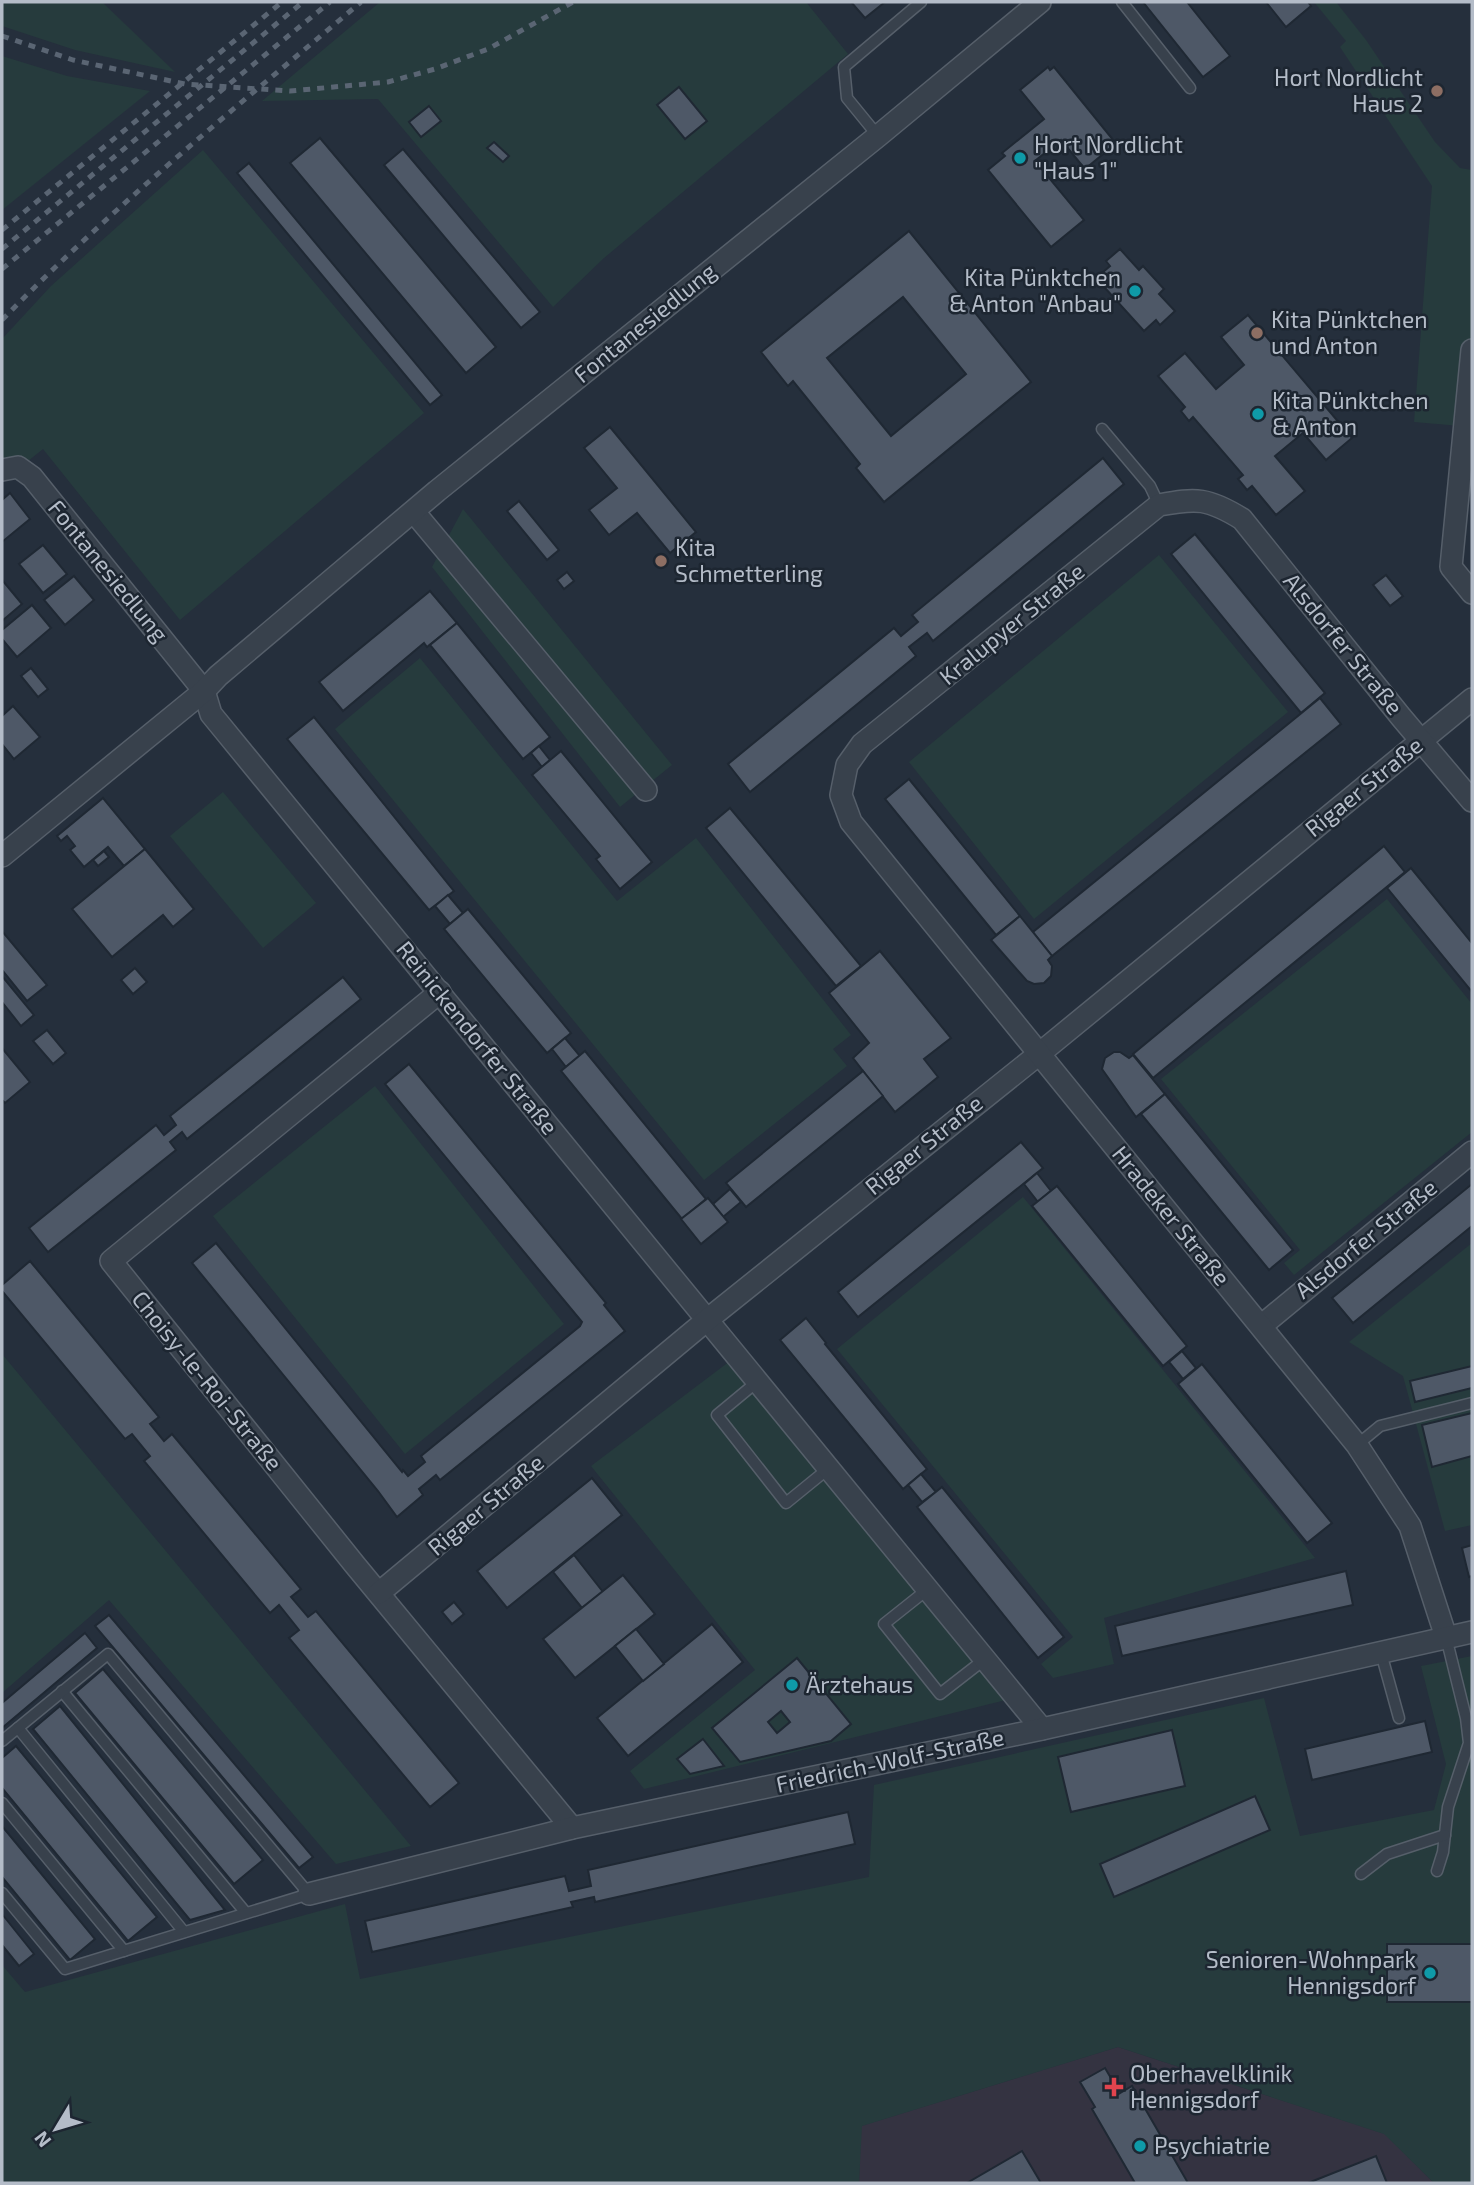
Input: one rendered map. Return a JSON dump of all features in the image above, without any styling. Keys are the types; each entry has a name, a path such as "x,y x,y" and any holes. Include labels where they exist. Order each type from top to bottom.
{"street":[{"name":"Fontanesiedlung","path":"2,856 204,691 437,491 1040,2"},
{"path":"1472,351 1451,567 1472,593"},
{"name":"Fontanesiedlung","path":"2,470 18,467 32,477 204,691"},
{"name":"Kralupyer Straße","path":"851,822 841,795 848,765 862,744 1159,505 1191,499 1219,504 1242,519"},
{"path":"414,512 646,790"},
{"name":"Alsdorfer Straße","path":"1242,519 1472,801"},
{"name":"Reinickendorfer Straße","path":"204,691 211,714 1042,1729"},
{"name":"Rigaer Straße","path":"379,1594 707,1320 1039,1054 1472,699"},
{"name":"Hradeker Straße","path":"851,822 1357,1445 1410,1526 1446,1637"},
{"name":"Choisy-le-Roi-Straße","path":"440,992 111,1261 379,1594 572,1828"},
{"name":"Alsdorfer Straße","path":"1261,1326 1472,1152"},
{"name":"Friedrich-Wolf-Straße","path":"309,1894 572,1828 1042,1729 1472,1632"}],"lane":[{"path":"878,136 847,98 845,68 921,2"},
{"path":"1122,2 1190,88"},
{"path":"1102,429 1150,486 1159,505"},
{"path":"758,1381 717,1415 786,1503 829,1468"},
{"path":"1357,1445 1380,1426 1472,1403"},
{"path":"928,1589 884,1624 940,1694 985,1659"},
{"path":"1437,1871 1443,1852 1448,1807 1471,1745 1446,1637"},
{"path":"1381,1653 1399,1718"},
{"path":"2,1741 108,1654 309,1894 65,1969 2,1893"},
{"path":"62,1691 246,1913"},
{"path":"18,1728 184,1933"},
{"path":"2,1803 124,1951"},
{"path":"1361,1874 1387,1854 1444,1835"}],"shaded area":[{"name":"Oberhavelklinik Hennigsdorf","path":"1118,2047 1385,2134 1434,2183 859,2183 861,2126"}],"green space":[{"path":"2,2 102,2 175,72 75,50 2,26"},
{"path":"380,2 806,2 848,54 604,258 553,307 378,99 262,101"},
{"path":"1314,2 1336,2 1366,40 1435,142 1460,168 1472,170 1472,427 1414,422 1432,186 1340,47 1346,41"},
{"path":"2,56 67,76 150,91 2,210"},
{"path":"203,150 424,413 180,620 43,449 2,482 2,339 51,286"},
{"path":"463,509 672,765 620,807 432,567"},
{"path":"1159,555 1288,712 1034,919 909,762"},
{"path":"420,658 617,901 696,838 851,1035 833,1049 847,1066 704,1180 335,729"},
{"path":"223,792 316,903 263,948 170,836"},
{"path":"1387,899 1472,1004 1472,1132 1294,1275 1284,1263 1300,1250 1161,1079"},
{"path":"375,1086 564,1324 405,1454 213,1216"},
{"path":"1023,1197 1315,1558 1104,1618 1114,1664 1053,1678 1041,1664 1073,1637 837,1349"},
{"path":"1472,1243 1472,1525 1445,1531 1403,1376 1349,1342"},
{"path":"2,1354 411,1846 336,1864 109,1600 2,1693"},
{"path":"730,1361 1006,1700 644,1789 630,1771 755,1670 591,1466"},
{"path":"1472,1656 1472,2183 1434,2183 1384,2134 1118,2047 862,2126 859,2183 2,2183 2,1965 25,1992 345,1904 360,1979 869,1877 874,1785 1264,1698 1300,1836 1434,1810 1446,1764 1421,1666"}],"building":[{"path":"851,2 885,2 865,18"},
{"path":"1143,2 1187,2 1230,56 1203,77"},
{"path":"1266,2 1308,2 1311,6 1286,27"},
{"name":"Hort Nordlicht \"Haus 1\"","path":"1048,67 1050,70 1054,67 1114,141 1114,145 1085,169 1061,140 1035,161 1084,220 1051,247 988,170 1005,156 1002,153 1044,119 1020,90"},
{"path":"679,87 707,121 685,139 657,105"},
{"path":"429,106 441,121 421,137 409,122"},
{"path":"320,138 496,347 466,373 290,163"},
{"path":"494,142 509,156 503,162 487,148"},
{"path":"403,149 540,312 521,328 384,165"},
{"path":"249,163 442,395 430,405 237,173"},
{"path":"909,231 1031,382 884,502 856,468 860,464 793,381 788,386 761,352","holes":["903,297 966,374 891,436 827,358"]},
{"name":"Kita Pünktchen & Anton \"Anbau\"","path":"1120,249 1139,270 1143,266 1164,289 1159,294 1175,311 1160,325 1156,320 1144,331 1096,278 1110,266 1106,261"},
{"name":"Kita Pünktchen & Anton","path":"1248,315 1352,438 1326,460 1303,433 1275,456 1305,491 1276,515 1252,486 1247,490 1238,479 1243,475 1193,417 1189,421 1181,411 1185,407 1158,376 1185,353 1216,389 1244,365 1221,337"},
{"path":"610,427 696,532 670,553 637,513 609,535 589,510 617,488 584,448"},
{"path":"1103,458 1124,484 933,641 927,633 909,647 916,656 750,792 728,764 894,628 901,636 918,622 912,615"},
{"path":"10,493 30,519 2,542 2,500"},
{"path":"519,501 559,550 547,560 507,511"},
{"path":"1195,534 1325,693 1301,713 1171,554"},
{"path":"43,545 67,574 43,593 19,564"},
{"path":"567,572 574,581 564,589 557,580"},
{"path":"1386,575 1403,596 1390,606 1373,585"},
{"path":"74,576 94,600 65,625 44,600"},
{"path":"2,582 22,604 2,621"},
{"path":"430,591 457,623 427,647 424,643 343,711 319,682"},
{"path":"32,605 51,628 17,657 2,639 2,630"},
{"path":"457,623 550,737 523,759 430,645"},
{"path":"31,668 48,689 38,697 21,676"},
{"path":"1320,698 1341,724 1052,956 1033,932"},
{"path":"13,706 40,737 14,759 2,744 2,716"},
{"path":"314,717 454,891 429,910 287,739"},
{"path":"539,746 550,760 542,767 531,753"},
{"path":"561,751 652,862 620,889 596,859 600,856 532,775"},
{"path":"909,779 1020,916 996,935 885,799"},
{"path":"103,798 145,849 124,866 108,847 84,867 70,850 75,846 67,836 61,841 57,836"},
{"path":"730,808 861,966 836,986 706,828"},
{"path":"1384,846 1405,872 1153,1078 1133,1054"},
{"path":"145,849 194,909 173,927 163,915 112,957 72,909"},
{"path":"104,851 109,857 98,866 93,860"},
{"path":"1411,868 1472,943 1472,992 1387,888"},
{"path":"448,895 463,913 450,924 435,906"},
{"path":"468,909 571,1033 547,1053 444,929"},
{"path":"1020,916 1052,956 1048,960 1052,966 1051,976 1044,983 1034,984 1027,981 991,940"},
{"path":"2,931 47,985 27,1001 2,970"},
{"path":"880,951 951,1038 924,1059 938,1077 895,1112 853,1058 869,1043 829,993"},
{"path":"135,968 147,982 133,994 121,980"},
{"path":"2,976 34,1015 21,1026 2,1002"},
{"path":"343,977 361,999 187,1139 182,1132 170,1142 176,1150 48,1252 29,1228 156,1125 164,1135 176,1125 170,1116"},
{"path":"47,1030 66,1053 53,1064 33,1041"},
{"path":"565,1038 580,1056 566,1067 552,1049"},
{"path":"2,1048 30,1082 5,1103 2,1100"},
{"path":"585,1051 706,1199 682,1219 561,1071"},
{"path":"1114,1052 1120,1052 1129,1058 1133,1055 1165,1094 1136,1117 1102,1069 1105,1058"},
{"path":"409,1064 606,1303 604,1305 625,1331 440,1480 436,1475 419,1489 423,1495 397,1517 192,1263 216,1243 408,1476 425,1462 421,1456 580,1326 582,1322 385,1084"},
{"path":"863,1071 883,1096 746,1207 726,1183"},
{"path":"1165,1094 1293,1250 1269,1270 1141,1114"},
{"path":"1021,1142 1043,1168 858,1317 838,1292"},
{"path":"1037,1173 1051,1191 1038,1202 1024,1184"},
{"path":"1472,1184 1472,1226 1353,1323 1332,1298"},
{"path":"1057,1186 1187,1346 1163,1366 1032,1206"},
{"path":"730,1189 741,1202 723,1217 713,1204"},
{"path":"708,1198 728,1222 701,1244 681,1219"},
{"path":"30,1261 159,1417 150,1424 164,1441 172,1434 301,1589 291,1597 308,1617 316,1611 459,1783 430,1807 289,1638 299,1630 279,1605 270,1613 144,1461 150,1456 132,1434 125,1439 2,1291 2,1285"},
{"path":"806,1318 927,1469 903,1489 780,1340"},
{"path":"1182,1351 1196,1368 1183,1379 1169,1362"},
{"path":"1202,1364 1332,1523 1307,1543 1178,1384"},
{"path":"1472,1366 1472,1388 1415,1402 1410,1381"},
{"path":"1472,1413 1472,1456 1432,1467 1422,1425"},
{"path":"921,1474 936,1492 922,1502 908,1485"},
{"path":"592,1478 622,1515 507,1608 477,1571"},
{"path":"942,1487 1064,1637 1038,1658 917,1507"},
{"path":"1472,1545 1472,1576 1469,1577 1462,1548"},
{"path":"574,1555 603,1592 582,1608 553,1572"},
{"path":"1346,1571 1353,1605 1122,1656 1115,1626"},
{"path":"623,1575 655,1614 575,1678 543,1639"},
{"path":"454,1602 464,1614 452,1624 442,1612"},
{"path":"109,1615 313,1857 299,1868 95,1626"},
{"path":"712,1624 743,1662 628,1756 597,1718"},
{"path":"636,1629 664,1664 643,1681 615,1646"},
{"path":"85,1633 97,1648 2,1728 2,1703"},
{"name":"Ärztehaus","path":"797,1658 851,1724 831,1741 740,1762 712,1728","holes":["781,1711 790,1722 777,1733 768,1722"]},
{"path":"103,1669 263,1860 234,1884 75,1693"},
{"path":"60,1706 225,1910 190,1920 33,1729"},
{"path":"1425,1721 1432,1752 1312,1780 1305,1749"},
{"path":"1172,1730 1185,1786 1071,1812 1058,1757"},
{"path":"703,1739 724,1766 690,1774 677,1759"},
{"path":"16,1746 157,1917 128,1941 2,1788 2,1758"},
{"path":"1255,1796 1270,1830 1114,1897 1100,1864"},
{"path":"848,1812 855,1844 595,1902 594,1897 571,1902 573,1907 372,1952 365,1921 565,1876 569,1891 591,1886 588,1870"},
{"path":"2,1826 95,1939 70,1960 2,1877"},
{"path":"2,1914 34,1954 19,1966 2,1945"},
{"name":"Senioren-Wohnpark Hennigsdorf","path":"1387,1944 1472,1944 1472,2002 1387,2002"},
{"name":"Psychiatrie","path":"1105,2068 1115,2085 1112,2087 1117,2095 1132,2086 1188,2183 1135,2183 1092,2109 1095,2107 1080,2082"},
{"path":"1022,2151 1041,2183 967,2183"},
{"path":"1376,2156 1387,2183 1308,2183"}],"railway":[{"path":"2,230 282,2"},
{"path":"2,249 303,2"},
{"path":"2,269 330,2"},
{"path":"2,320 133,196 361,2"},
{"path":"2,36 73,60 185,84 290,91 388,82 435,69 488,49 573,2"}],"place":[{"name":"Hort Nordlicht Haus 2","path":"1437,91"},
{"name":"Hort Nordlicht \"Haus 1\"","path":"1020,158"},
{"name":"Kita Pünktchen & Anton \"Anbau\"","path":"1135,291"},
{"name":"Kita Pünktchen und Anton","path":"1257,333"},
{"name":"Kita Pünktchen & Anton","path":"1258,414"},
{"name":"Kita Schmetterling","path":"661,561"},
{"name":"Ärztehaus","path":"792,1685"},
{"name":"Senioren-Wohnpark Hennigsdorf","path":"1430,1973"},
{"name":"Oberhavelklinik Hennigsdorf","path":"1114,2087"},
{"name":"Psychiatrie","path":"1140,2146"}]}
